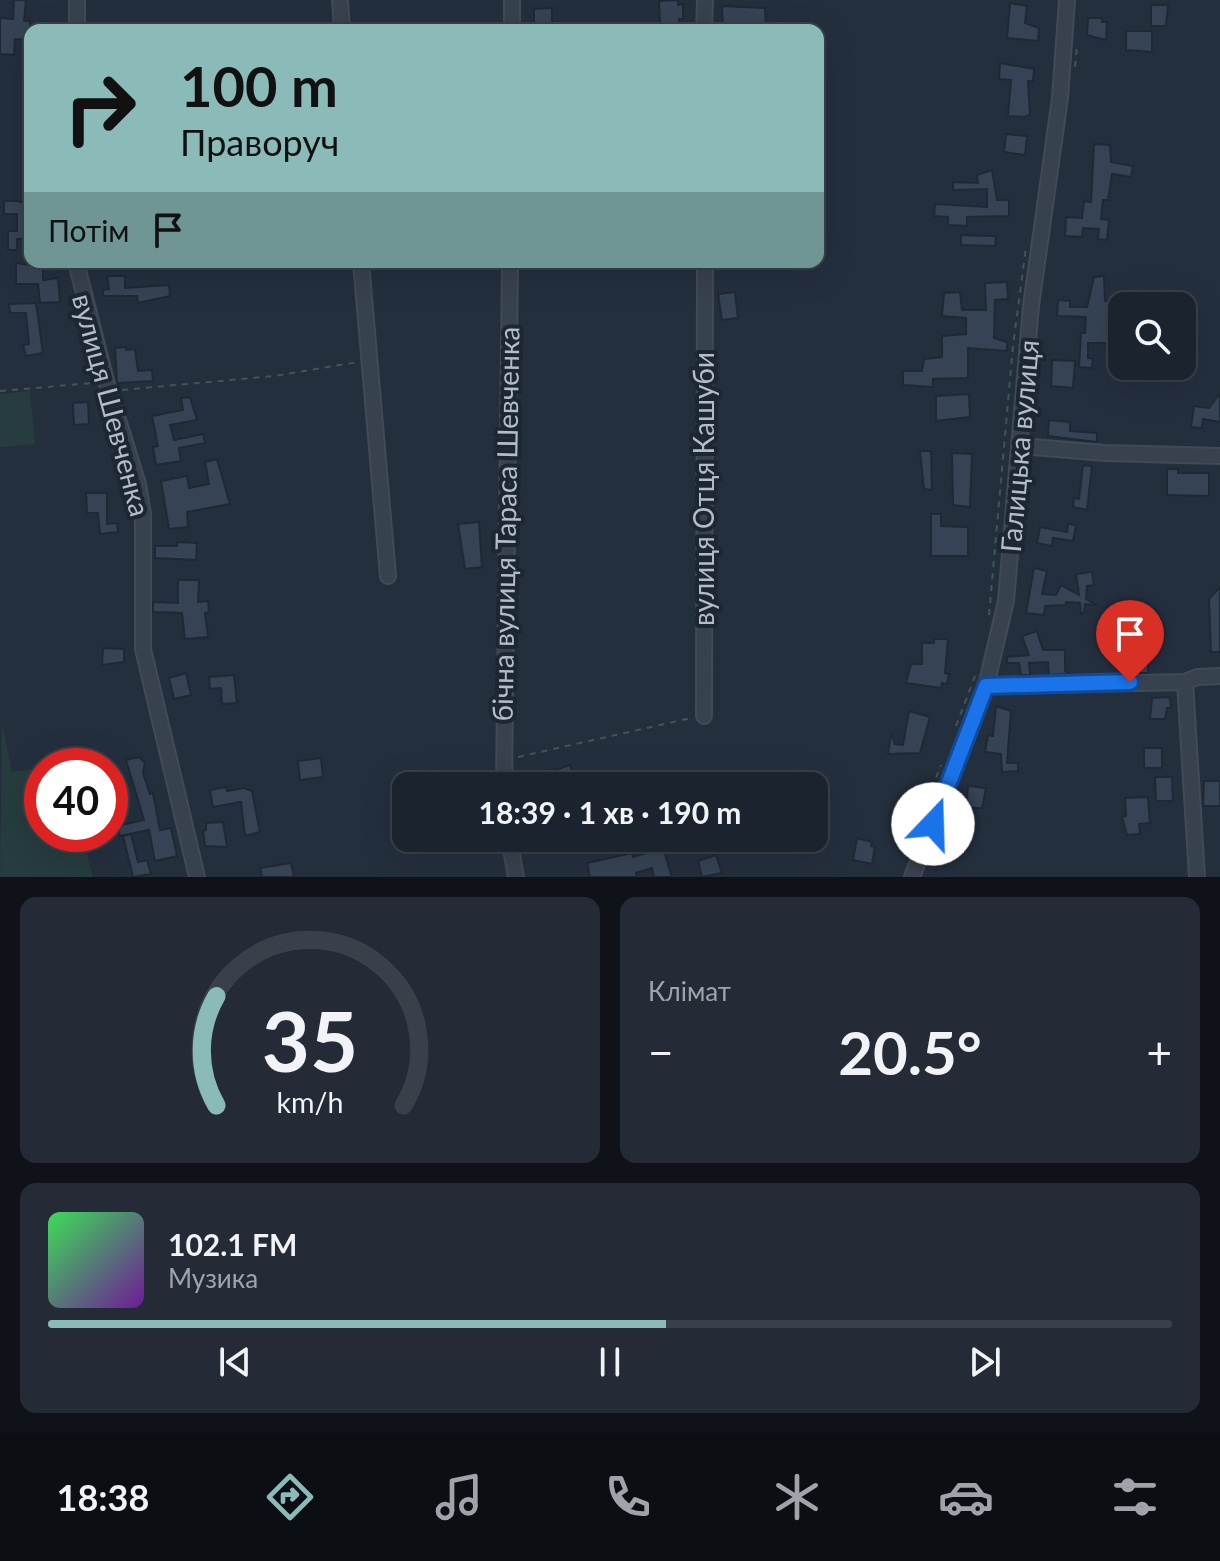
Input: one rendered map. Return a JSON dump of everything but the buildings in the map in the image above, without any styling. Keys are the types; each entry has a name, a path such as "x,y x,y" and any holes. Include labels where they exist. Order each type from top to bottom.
{"street":[{"path":"77,0 77,24"},
{"path":"340,0 342,24"},
{"path":"512,0 512,24"},
{"path":"704,24 705,0"},
{"name":"Галицька вулиця","path":"912,877 986,686 1006,601 1031,306 1060,98 1067,0"},
{"name":"вулиця Шевченка","path":"78,268 108,387 138,484 143,514 143,649 197,877"},
{"path":"362,268 388,576"},
{"name":"бічна вулиця Тараса Шевченка","path":"503,772 510,268"},
{"name":"вулиця Отця Кашуби","path":"704,716 705,268"},
{"path":"1021,446 1105,453 1220,456"},
{"path":"986,686 1185,682 1197,677 1220,676"},
{"path":"1185,682 1197,877"},
{"path":"512,852 516,877"}],"path":[{"path":"989,620 1013,346 1028,233"},
{"path":"0,391 274,376 371,361"},
{"path":"954,731 977,670"},
{"path":"503,760 704,716"},
{"path":"908,851 945,756"}],"green space":[{"path":"30,391 35,444 0,447 0,394"},
{"path":"2,723 12,772 24,770 24,852 87,852 93,877 0,877"}],"route":[{"path":"933,824 986,686 1049,687 1130,682"}]}
